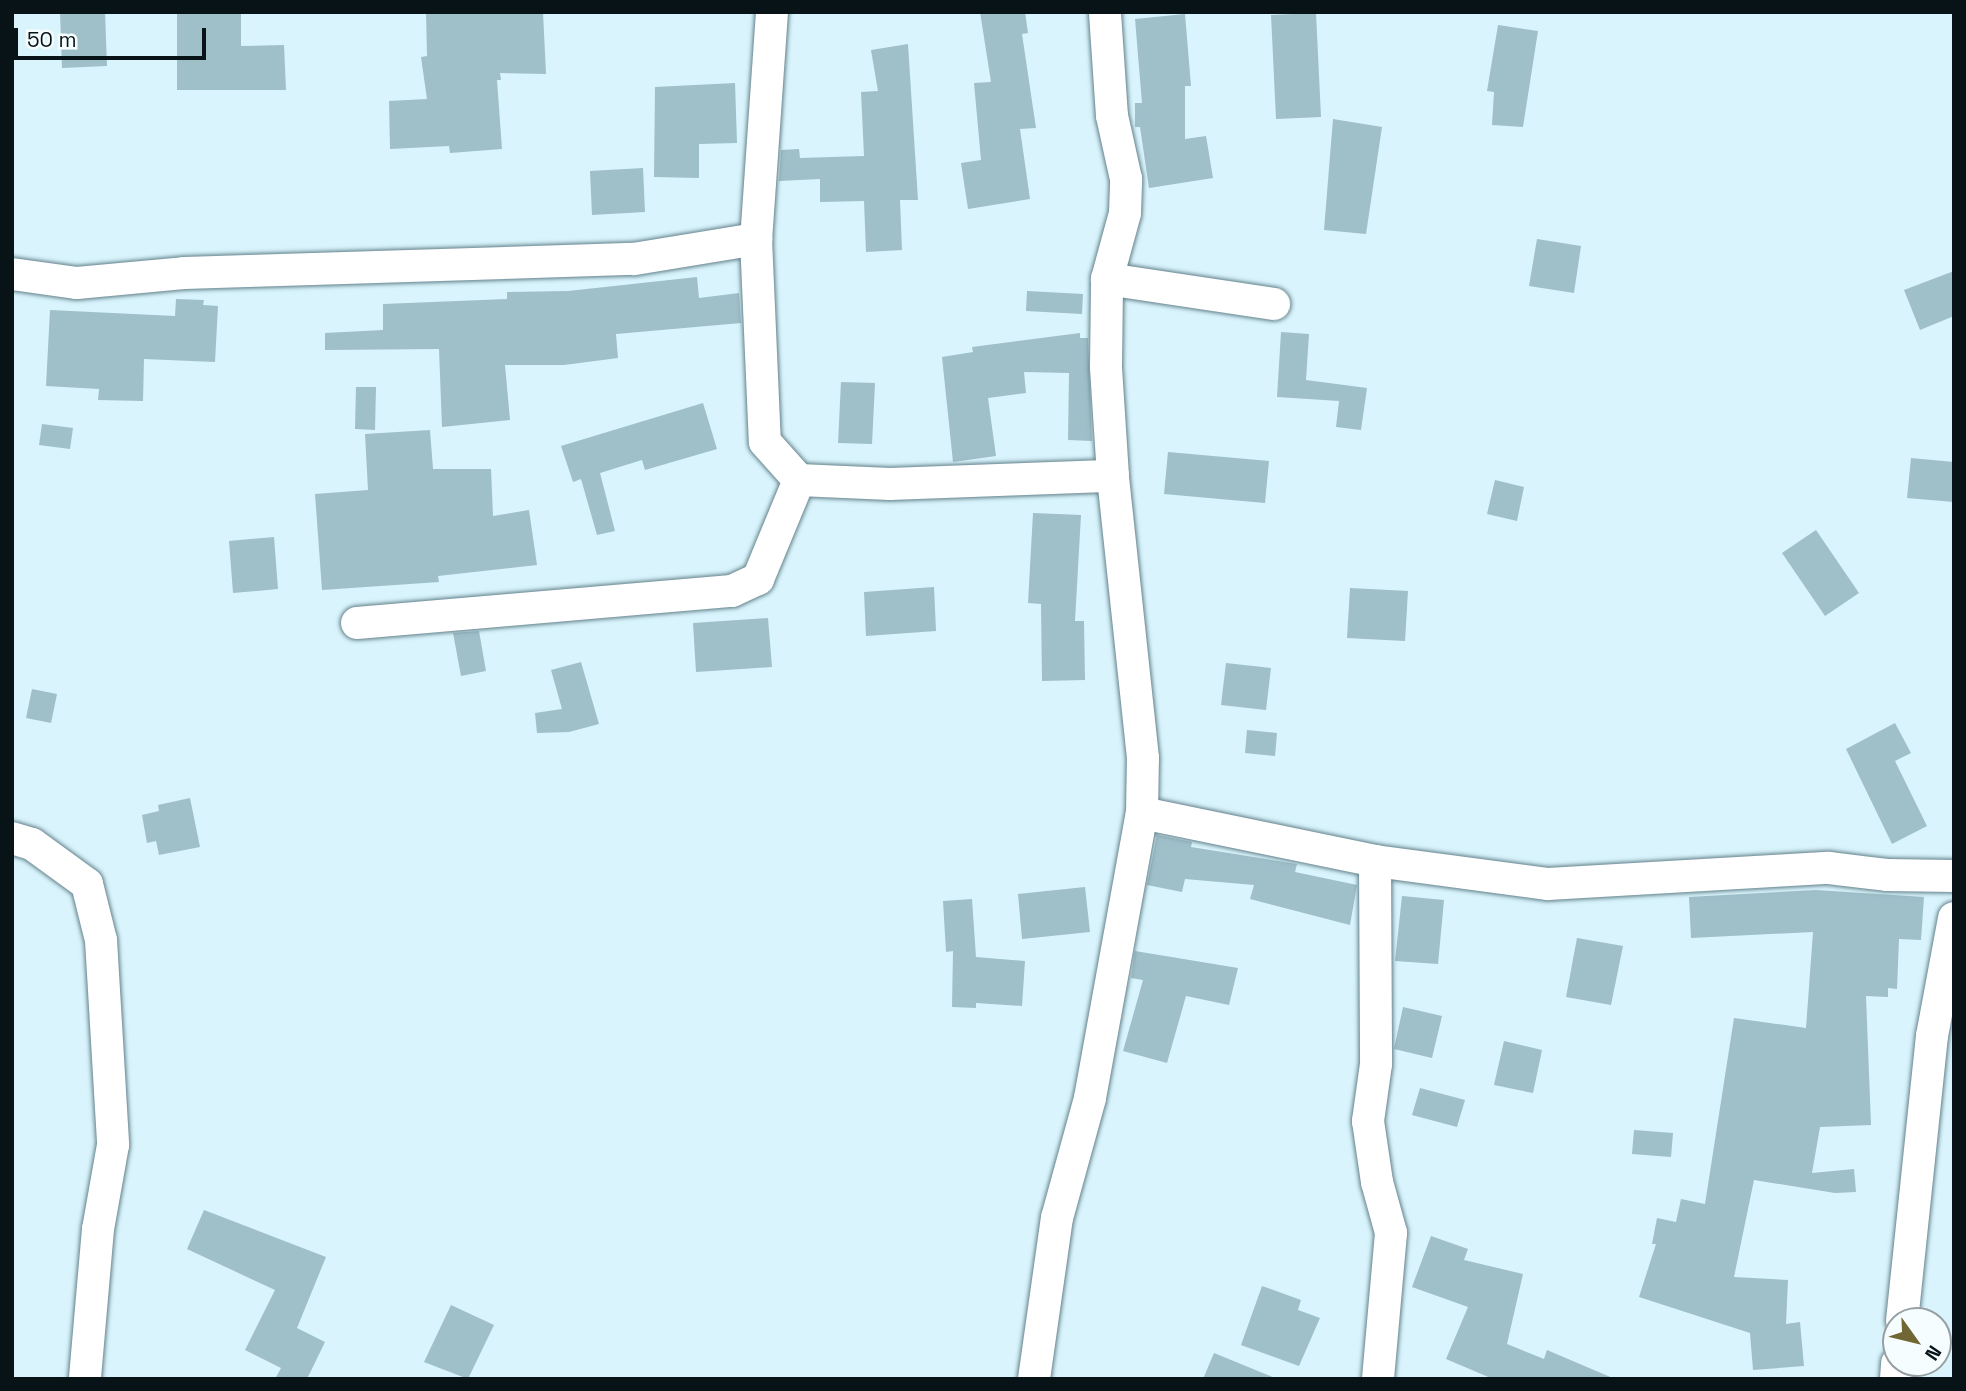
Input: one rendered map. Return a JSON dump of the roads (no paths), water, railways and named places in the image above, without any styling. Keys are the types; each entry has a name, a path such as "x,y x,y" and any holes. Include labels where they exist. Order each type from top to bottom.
{"street":[{"path":"772,12 756,239 765,442 799,480 890,484 1113,476"},
{"path":"1034,1379 1057,1218 1090,1098 1142,813 1143,758 1113,476 1107,279 1125,213 1126,179 1112,116 1105,12"},
{"path":"12,274 77,283 184,272 634,259 756,239"},
{"path":"1107,279 1274,304"},
{"path":"357,623 732,591 758,579 799,480"},
{"path":"1142,813 1375,861 1548,884 1829,868 1886,875 1954,876"},
{"path":"12,838 32,844 87,884 101,940 113,1145 98,1229 85,1379"},
{"path":"1375,861 1376,1064 1368,1121 1377,1182 1391,1233 1378,1379"},
{"path":"1904,1307 1933,1036 1954,918"}]}
